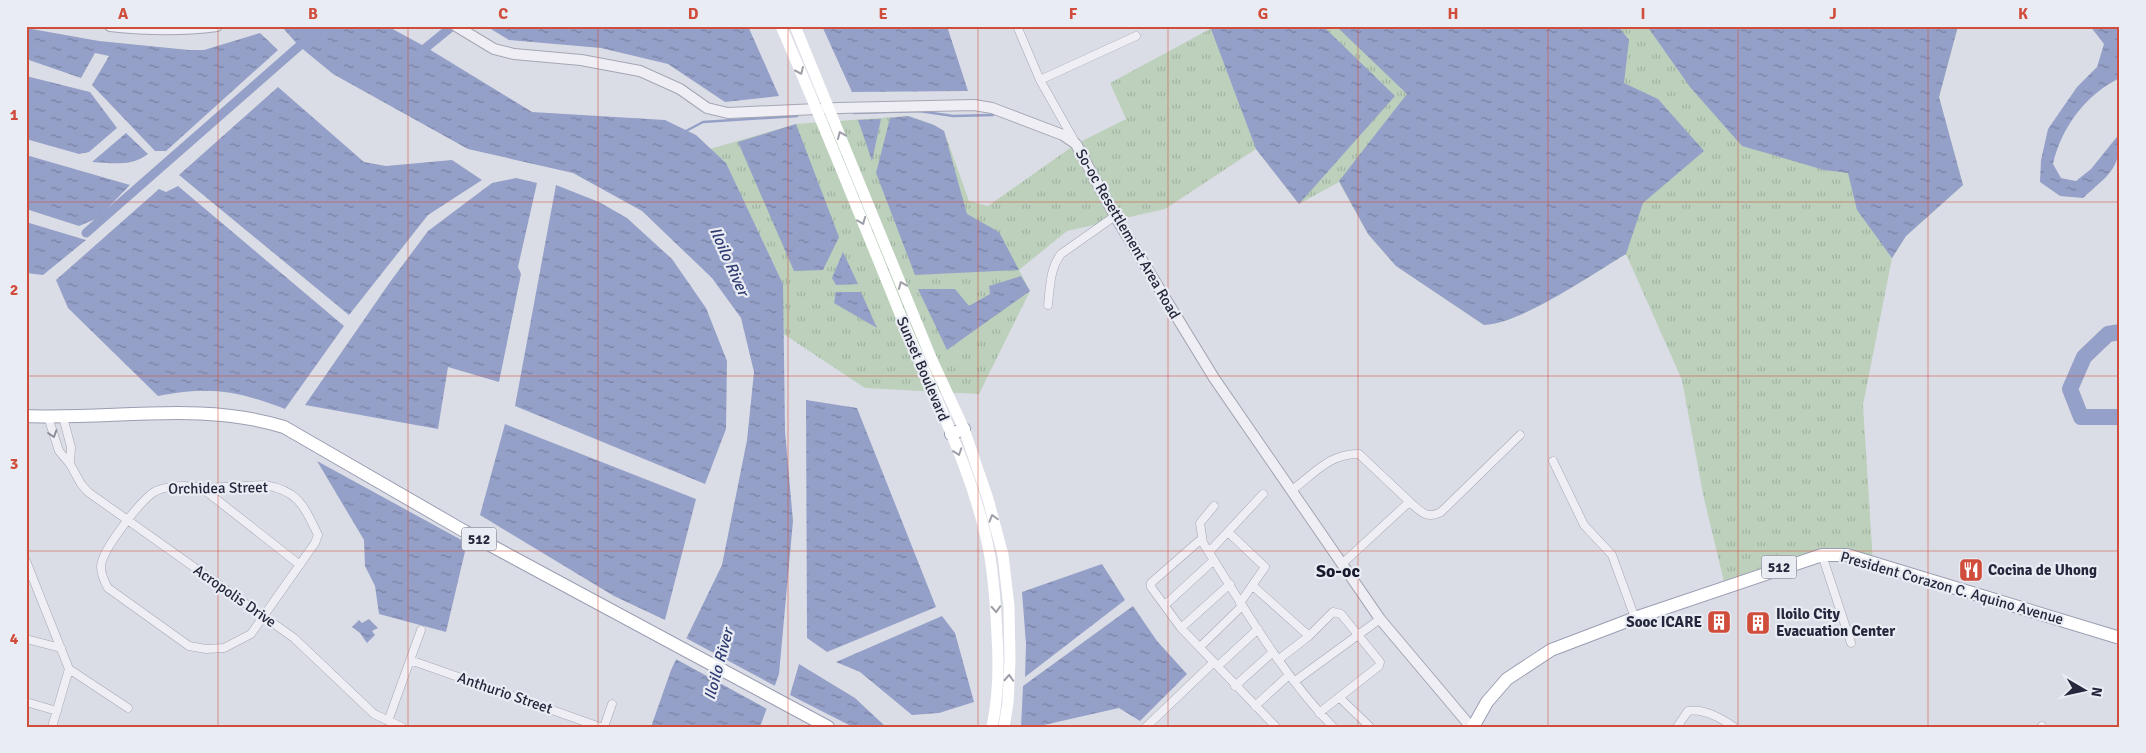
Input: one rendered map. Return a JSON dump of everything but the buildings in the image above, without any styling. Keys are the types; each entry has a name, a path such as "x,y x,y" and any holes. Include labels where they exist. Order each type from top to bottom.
{"main road":[{"name":"Sunset Boulevard","path":"781,26 817,108 920,364 951,434 975,503 989,556 996,604 998,656 992,727"},
{"name":"Sunset Boulevard","path":"795,26 932,360 964,429 1003,555 1009,607 1010,660 1008,703 1004,727"},
{"name":"512","path":"26,416 63,417 206,413 256,418 284,427 464,531 828,727"},
{"path":"951,434 964,429"},
{"name":"President Corazon C. Aquino Avenue","path":"1472,727 1487,702 1507,679 1551,650 1635,618 1822,555 1847,555 2120,638"}],"street":[{"path":"110,26 151,30 192,30 217,26"},
{"name":"So-oc Resettlement Area Road","path":"456,26 494,49 514,54 581,60 640,71 680,89 707,108 728,113 944,104 992,108 1063,135 1076,144 1115,216 1214,378 1380,618 1472,727"},
{"path":"1017,26 1040,80 1076,144"},
{"path":"1040,80 1136,36"},
{"path":"1048,305 1050,283 1057,260 1061,254 1115,216"},
{"name":"Acropolis Drive","path":"48,417 59,451 70,464 80,484 88,492 310,651 374,714 402,727"},
{"name":"Acropolis Drive","path":"63,417 71,447 70,464"},
{"path":"1292,490 1315,473 1321,466 1335,458 1346,454 1359,454 1425,515 1433,516 1441,512 1520,435"},
{"path":"1552,461 1584,524 1612,555 1635,618"},
{"name":"Orchidea Street","path":"265,485 288,491 302,502 318,535 300,565 251,634 224,648 206,649 189,646 108,588 102,577 101,565 106,550 127,520 154,492 166,488 192,486 202,488 265,485"},
{"path":"202,488 300,565"},
{"path":"1209,552 1263,494"},
{"path":"1343,563 1407,504 1412,504"},
{"path":"1214,506 1200,523 1203,543 1278,660 1319,713 1333,727"},
{"path":"1200,647 1241,605 1265,569 1265,566 1228,532"},
{"path":"1203,543 1199,541 1188,549 1151,582 1151,587 1181,628 1276,727"},
{"path":"1822,555 1852,643"},
{"path":"1165,605 1214,560"},
{"path":"26,561 30,577 69,669 128,708"},
{"path":"1181,628 1230,584"},
{"path":"1253,586 1309,636"},
{"path":"1278,660 1309,636 1333,612 1337,612 1359,635 1380,664 1319,713"},
{"path":"1255,706 1292,678 1359,635 1380,618"},
{"path":"1146,727 1258,629"},
{"path":"388,721 421,630"},
{"path":"26,639 61,648"},
{"path":"1235,686 1273,652"},
{"name":"Anthurio Street","path":"410,660 600,727"},
{"path":"52,727 69,669"},
{"path":"1339,697 1370,727"},
{"path":"26,702 57,710"},
{"path":"604,727 612,704"},
{"path":"1677,727 1688,711 1696,710 1722,719 1734,727"}],"green space":[{"path":"1209,26 1958,26 1939,97 1963,185 1906,236 1892,258 1863,405 1873,563 1847,555 1725,586 1703,494 1682,380 1626,254 1556,297 1536,307 1517,316 1484,325 1396,266 1368,234 1339,182 1299,204 1256,149 1165,209 1067,231 1019,270 1030,291 979,394 865,388 782,333 783,284 726,164 710,149 796,124 908,116 934,125 944,131 969,201 988,206 1076,144 1126,119 1110,83 1210,29"}],"water":[{"name":"Iloilo River","path":"281,26 387,26 424,46 532,112 665,120 696,135 726,163 783,284 785,431 793,521 779,674 760,727 651,727 671,670 722,565 747,440 754,372 741,318 712,278 642,211 573,173 468,149 333,74 299,46"},
{"path":"486,26 748,26 779,96 725,102 668,64 601,48 509,40"},
{"path":"822,26 947,26 968,91 852,92"},
{"path":"1215,26 1323,26 1395,96 1299,204 1256,149 1211,29"},
{"path":"1336,26 1618,26 1629,40 1624,83 1658,99 1704,151 1643,203 1626,254 1556,297 1536,307 1517,316 1484,325 1396,266 1368,234 1339,181 1407,94"},
{"path":"1647,26 1958,26 1939,97 1963,185 1906,236 1892,258 1857,210 1848,173 1824,170 1742,146 1690,87"},
{"path":"2090,26 2115,26 2120,32 2120,78 2096,93 2077,114 2062,138 2053,164 2061,178 2076,181 2091,169 2120,133 2118,156 2106,177 2083,198 2060,196 2040,182 2041,160 2048,129 2077,87 2097,67 2104,44"},
{"path":"26,28 99,41 189,50 204,50 260,33 278,50 166,151 155,151 92,85 109,56 95,53 81,78 26,59"},
{"path":"26,76 90,92 117,128 89,152 79,154 26,139"},
{"path":"278,87 364,162 386,166 452,160 482,180 428,215 349,315 179,175"},
{"path":"908,116 934,125 944,131 967,214 999,232 1019,270 915,275 876,173 890,118"},
{"path":"881,119 872,161 858,120"},
{"path":"796,124 839,237 823,270 794,271 738,142"},
{"path":"126,133 148,154 128,163 92,162"},
{"path":"26,155 130,185 98,218 79,226 26,209"},
{"path":"516,178 537,183 518,267 521,274 499,382 448,367 438,429 305,405 390,282 428,231 492,183"},
{"path":"556,185 599,202 627,218 672,259 706,308 727,361 726,429 705,484 515,406"},
{"path":"178,186 344,326 285,409 237,394 222,392 193,391 158,396 68,308 56,280 159,189 166,192"},
{"path":"26,222 86,240 43,275 26,273"},
{"path":"843,252 858,284 836,285 832,278"},
{"path":"1021,276 1030,291 947,350 918,289 955,289 969,306 990,294 989,286"},
{"path":"836,292 861,292 877,328 834,303"},
{"path":"806,400 857,408 936,607 827,652 807,638"},
{"path":"505,424 696,499 665,620 614,596 480,515"},
{"path":"317,461 467,543 446,632 379,614 375,586 365,566 364,540"},
{"path":"1102,564 1125,600 1025,677 1026,644 1022,592"},
{"path":"1133,606 1157,641 1187,674 1140,721 1119,708 1035,727 1021,727 1023,686"},
{"path":"942,616 955,633 974,702 939,713 912,715 860,672 836,662"},
{"path":"369,619 378,628 372,631 375,635 367,643 360,633 352,627 359,620 362,623"},
{"path":"799,664 855,698 886,727 853,727 790,695"}],"pier":[{"path":"684,637 777,687 769,710 674,658"}],"waterway":[{"path":"86,233 322,26"},
{"path":"417,55 450,28"},
{"path":"854,113 919,111 953,116 993,115"},
{"path":"686,131 703,122 797,116"},
{"path":"2120,332 2108,334 2084,357 2070,389 2081,417 2120,417"}],"place":[{"name":"Cocina de Uhong","path":"1971,570"},
{"name":"Sooc ICARE","path":"1719,622"},
{"name":"Iloilo City Evacuation Center","path":"1758,623"}],"district":[{"name":"So-oc","path":"1338,571"}]}
